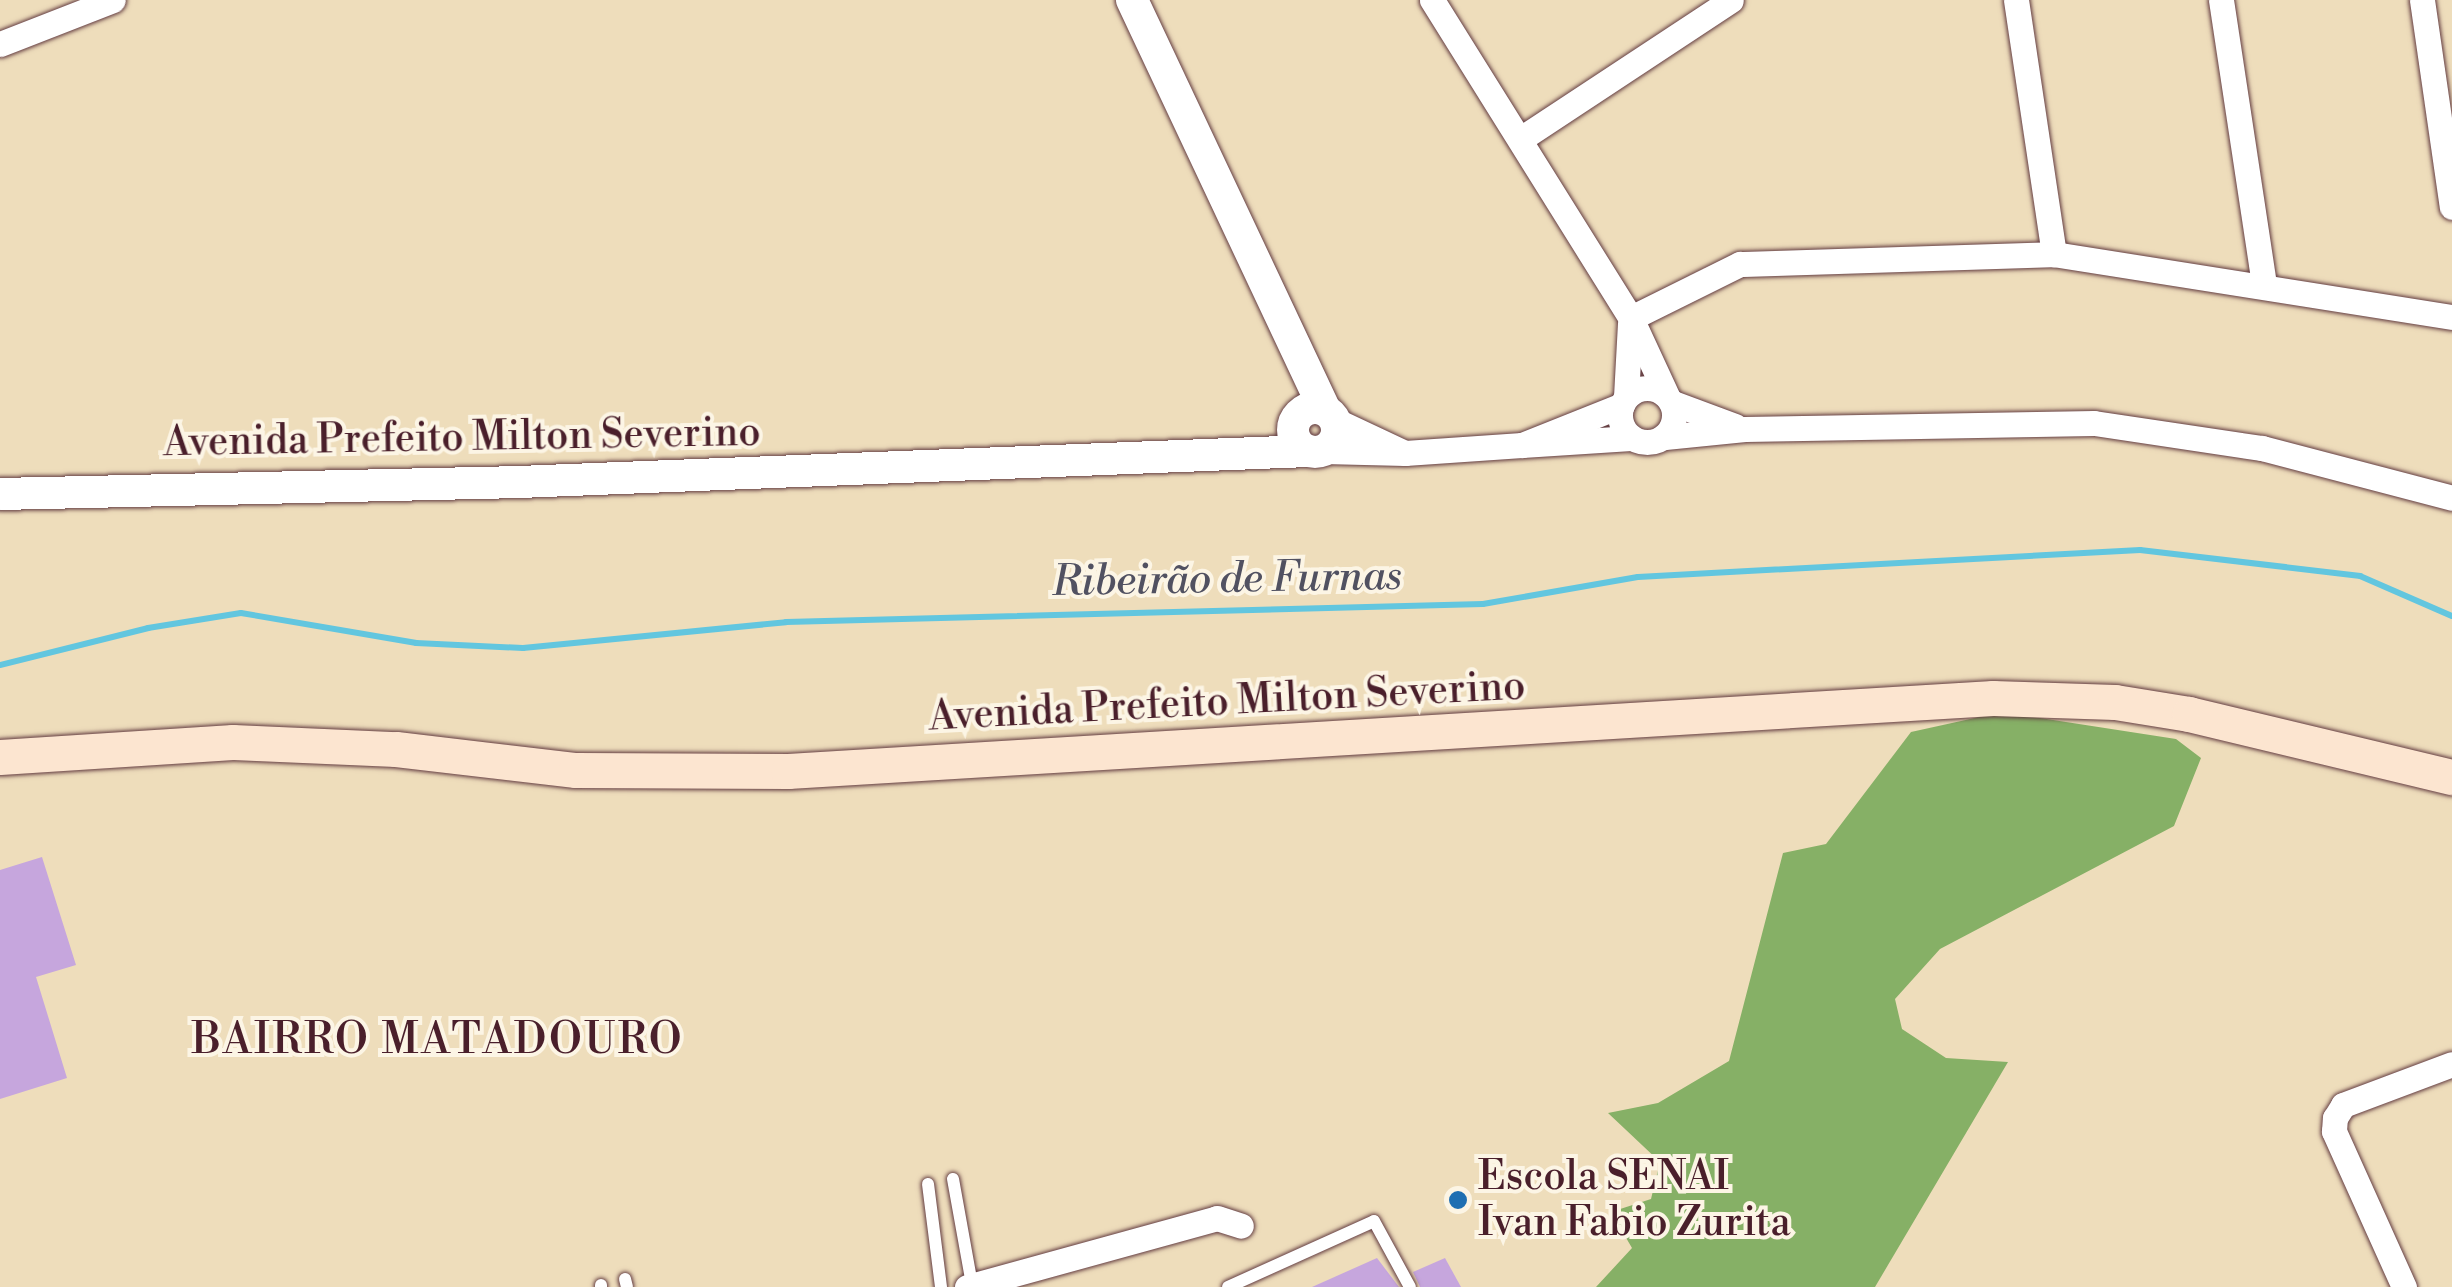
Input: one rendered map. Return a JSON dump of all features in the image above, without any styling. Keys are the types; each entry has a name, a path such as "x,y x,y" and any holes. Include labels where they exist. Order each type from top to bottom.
{"main road":[{"name":"Avenida Prefeito Milton Severino","path":"0,757 233,742 396,749 576,770 788,771 1993,698 2116,702 2171,711 2452,777"}],"street":[{"path":"0,44 113,0"},
{"path":"1132,0 1300,353 1314,428"},
{"path":"1432,0 1522,138 1631,318 1670,400 1674,421 1665,436"},
{"path":"1522,138 1730,0"},
{"path":"2016,0 2054,254"},
{"path":"2221,0 2264,283"},
{"path":"2422,0 2452,207"},
{"path":"1631,318 1740,264 2054,254 2264,283 2452,317"},
{"path":"1631,318 1621,423 1631,438"},
{"name":"Avenida Prefeito Milton Severino","path":"1522,445 1651,388 1670,400 1745,429"},
{"name":"Avenida Prefeito Milton Severino","path":"0,494 1226,456 1314,428 1405,453 1631,438 1648,443 1665,436 1745,429 2094,423 2262,448 2452,498"},
{"path":"2404,1287 2334,1131 2343,1105 2452,1064"},
{"path":"970,1286 1217,1218 1241,1226"}],"lane":[{"path":"953,1179 970,1286"},
{"path":"928,1184 941,1287"},
{"path":"1228,1287 1374,1221 1410,1287"}],"green space":[{"path":"2002,712 2176,739 2201,758 2174,826 1940,949 1895,999 1902,1029 1946,1058 2008,1062 1875,1287 1596,1287 1632,1248 1611,1212 1651,1199 1660,1162 1608,1113 1658,1103 1729,1061 1783,853 1826,844 1911,732"}],"building":[{"path":"42,857 76,965 36,977 67,1078 0,1099 0,870"},
{"path":"1377,1258 1399,1287 1312,1287"},
{"path":"1445,1258 1461,1287 1420,1287 1413,1272"}],"waterway":[{"name":"Ribeirão de Furnas","path":"0,665 148,628 241,613 416,643 523,648 786,622 1483,604 1638,577 2140,550 2360,576 2452,616"}],"place":[{"name":"Escola SENAI Ivan Fabio Zurita","path":"1458,1200"}],"district":[{"name":"BAIRRO MATADOURO","path":"438,1041"}]}
